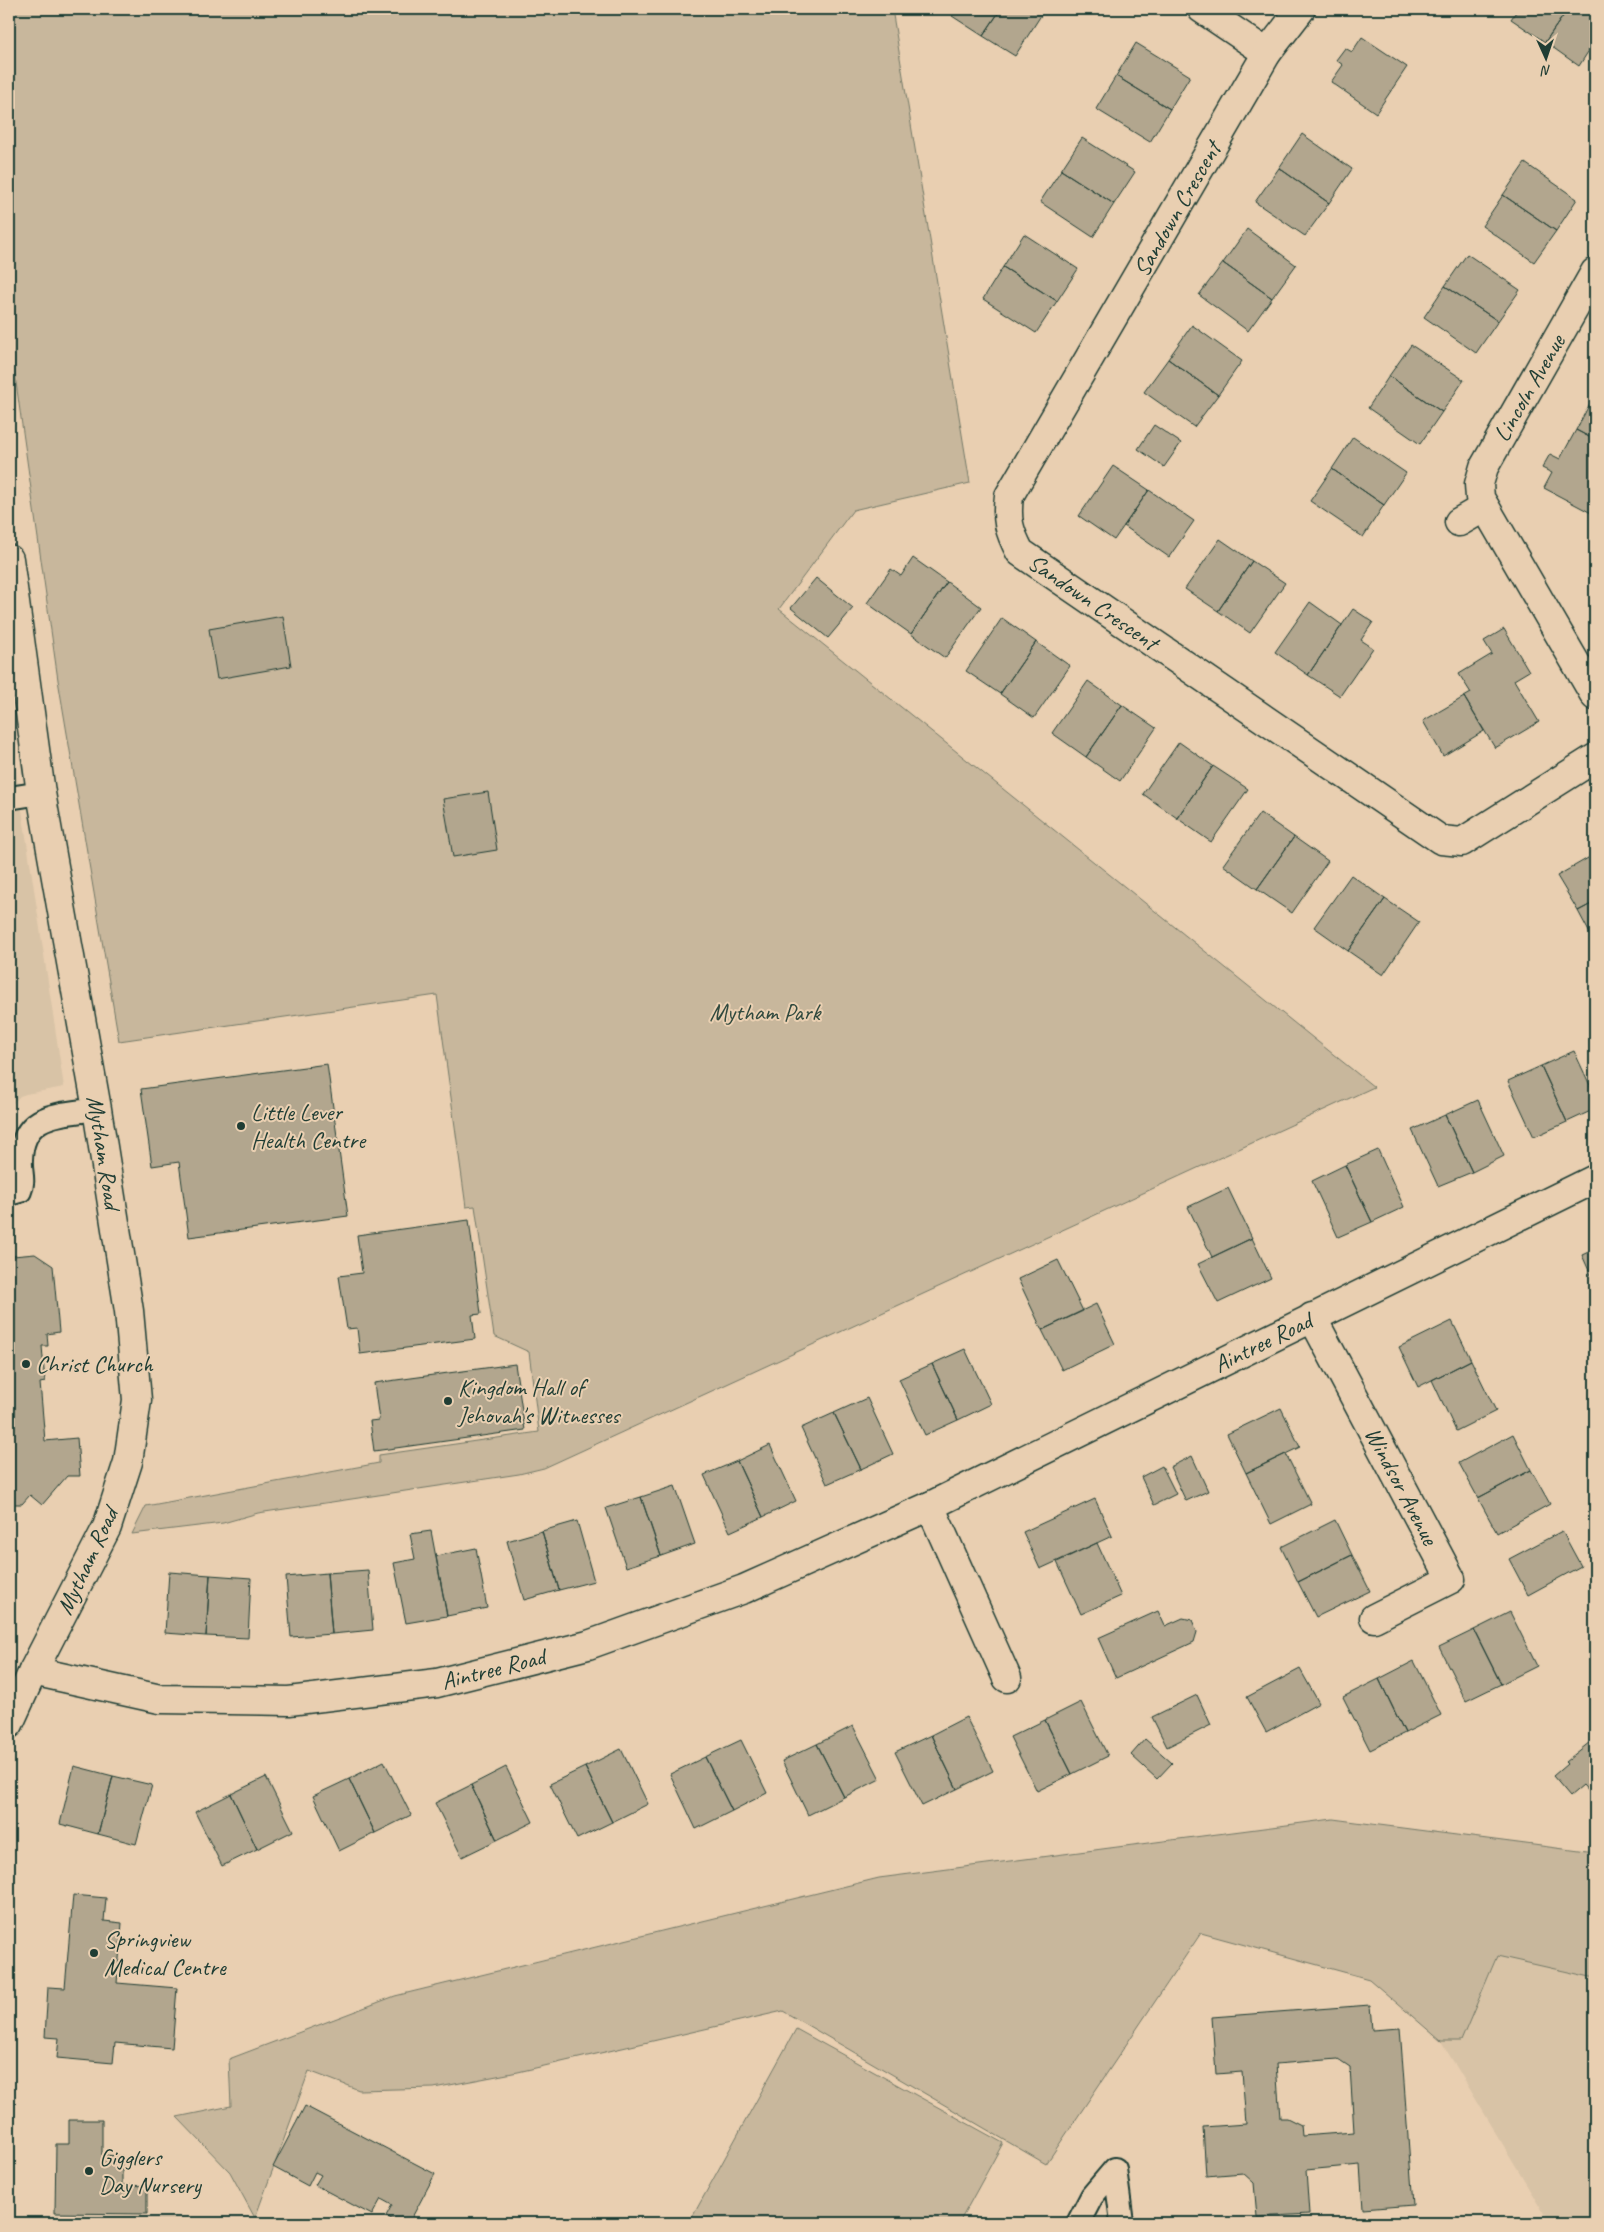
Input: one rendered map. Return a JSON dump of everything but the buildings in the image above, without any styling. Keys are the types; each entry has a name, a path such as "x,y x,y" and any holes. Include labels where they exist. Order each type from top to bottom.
{"street":[{"path":"1202,9 1267,53"},
{"name":"Sandown Crescent","path":"1301,9 1267,53 1009,496 1010,534 1020,552 1441,840 1462,842 1595,758"},
{"name":"Lincoln Avenue","path":"1595,272 1484,467 1479,484 1480,498 1595,696"},
{"path":"1459,522 1485,507"},
{"name":"Mytham Road","path":"9,559 41,793 97,1109 130,1310 137,1400 128,1462 107,1528 33,1671 9,1724"},
{"name":"Aintree Road","path":"33,1671 160,1699 289,1701 437,1683 588,1645 744,1589 930,1506 1595,1179"},
{"name":"Windsor Avenue","path":"1312,1317 1450,1579 1374,1618"},
{"path":"930,1506 1007,1678"}],"lane":[{"path":"9,798 41,793"},
{"path":"9,1194 20,1191 24,1183 20,1162 22,1144 30,1128 35,1123 51,1117 97,1109"},
{"path":"1078,2223 1092,2196 1115,2169 1122,2222"}],"shaded area":[{"path":"9,724 64,1087 20,1096 9,1108"},
{"path":"1497,1956 1595,1978 1595,2223 1550,2223 1441,2041 1461,2041"},
{"path":"9,2216 255,2218 264,2223 9,2223"}],"green space":[{"name":"Mytham Park","path":"9,9 892,9 970,483 853,510 779,609 1374,1087 544,1468 519,1474 258,1513 223,1523 132,1534 146,1506 379,1463 379,1455 539,1432 529,1352 494,1336 475,1206 466,1207 437,995 119,1041 58,680 9,333"},
{"path":"1333,1819 1595,1853 1595,1978 1497,1956 1461,2041 1441,2041 1369,1979 1201,1933 1046,2164 783,2011 518,2072 434,2088 359,2090 309,2071 255,2218 230,2172 177,2117 231,2106 229,2059 395,1996 879,1878"},
{"path":"796,2029 1003,2143 959,2223 689,2223"}],"place":[{"name":"Little Lever Health Centre","path":"241,1126"},
{"name":"Christ Church","path":"26,1364"},
{"name":"Kingdom Hall of Jehovah's Witnesses","path":"448,1401"},
{"name":"Springview Medical Centre","path":"94,1953"},
{"name":"Gigglers Day Nursery","path":"89,2171"}]}
